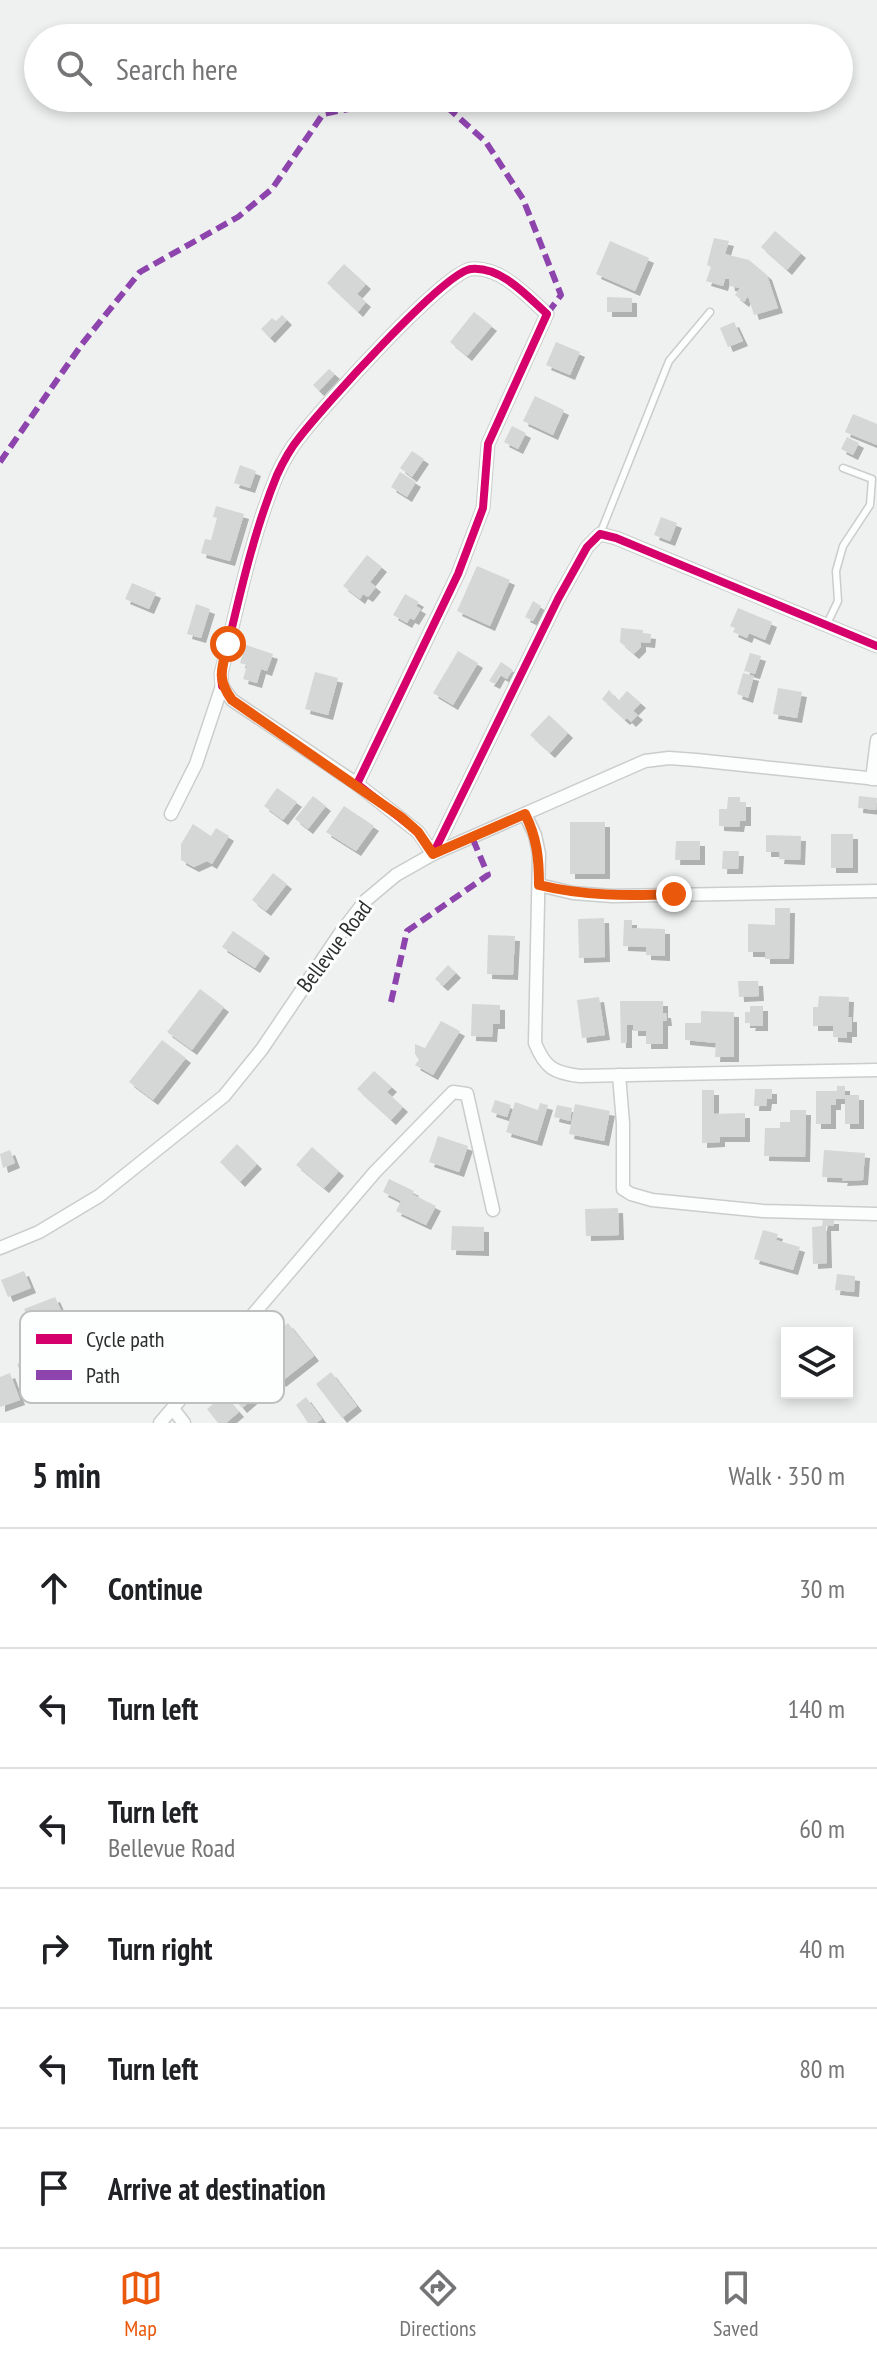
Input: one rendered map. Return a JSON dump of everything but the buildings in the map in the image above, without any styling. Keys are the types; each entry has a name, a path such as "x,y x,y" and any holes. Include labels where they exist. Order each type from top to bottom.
{"street":[{"path":"171,814 196,764 222,686 221,674 252,554 278,474 297,440 335,396 447,281 469,269 485,269 509,280 547,314 488,444 483,508 458,574 357,784"},
{"path":"222,686 232,700 357,784 418,832 433,854 558,599 587,547 600,534 877,646"},
{"path":"875,779 877,740"},
{"name":"Bellevue Road","path":"0,1248 39,1232 99,1196 224,1096 262,1049 365,901 396,875 433,854 645,761 669,758 875,779"},
{"path":"525,814 535,835 539,854 535,1043 541,1058 560,1074 877,1070"},
{"path":"539,885 573,893 612,896 877,891"},
{"path":"619,1075 622,1086 623,1189 631,1194 652,1200 763,1211 877,1214"},
{"path":"256,1311 365,1183 453,1092 467,1094 493,1210"},
{"path":"160,1423 178,1403"},
{"path":"173,1409 184,1423"}],"lane":[{"path":"600,534 669,361 710,312"},
{"path":"826,626 838,601 836,571 843,546 870,505 872,479 843,468"}],"marked path":[{"path":"0,462 82,344 140,272 238,217 272,189 323,114 333,112"},
{"path":"453,112 486,142 523,199 561,295 547,314"},
{"path":"391,1002 407,931 488,875 472,837"}],"cycle path":[{"path":"222,686 221,674 252,548 277,475 287,456 312,423 383,344 436,293 471,269 482,269 503,277 547,314 488,444 483,508 458,574 357,784 418,832 433,854 558,599 587,547 600,534 877,646"}],"route":[{"path":"228,644 221,674 222,686 232,700 401,817 418,832 433,854 525,814 535,835 539,854 539,885 573,893 612,896 674,894"}]}
